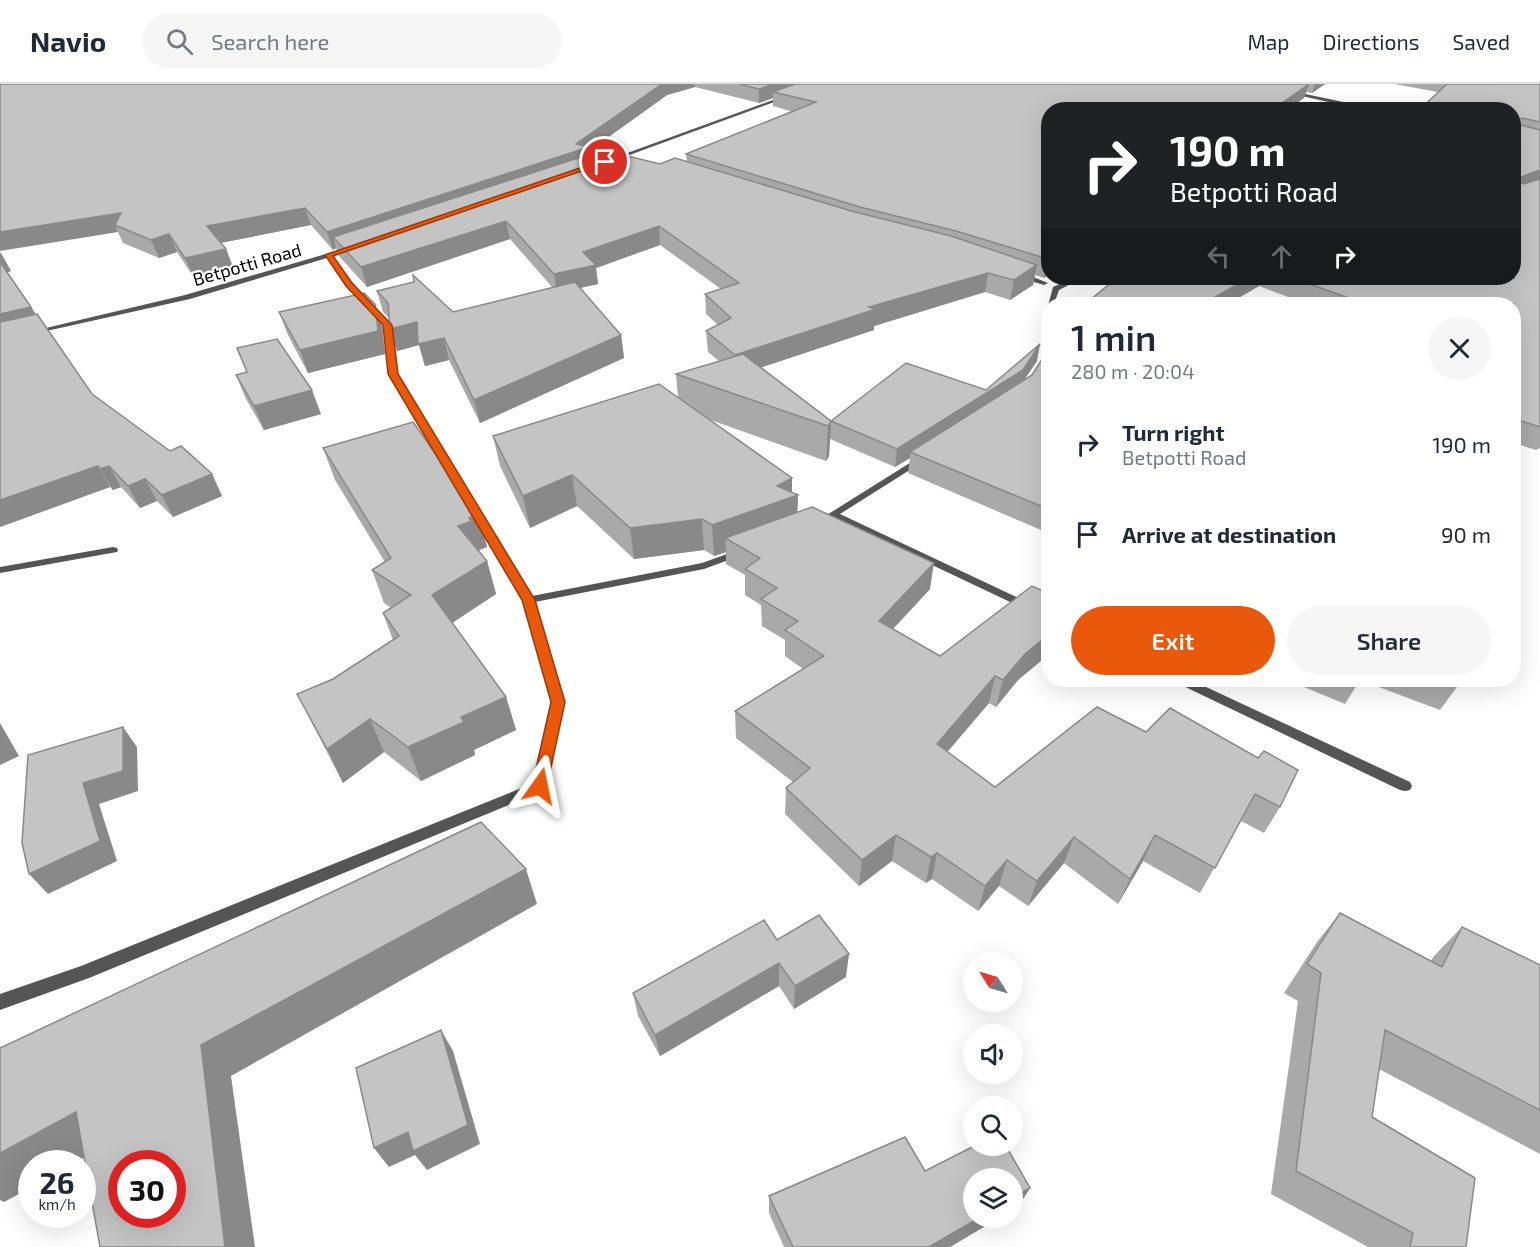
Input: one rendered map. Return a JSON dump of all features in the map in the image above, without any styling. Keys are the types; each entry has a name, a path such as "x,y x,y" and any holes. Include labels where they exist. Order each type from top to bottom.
{"street":[{"path":"1286,91 1336,102"},
{"path":"604,162 794,95"},
{"path":"626,155 637,158"},
{"name":"Betpotti Road","path":"22,334 187,297 340,251"},
{"path":"0,1002 83,973 540,786 558,702 528,600 393,374 388,325 349,284 328,255"},
{"path":"1013,273 1041,282"},
{"path":"1053,297 1056,289 1064,285"},
{"path":"806,529 834,514 930,453"},
{"path":"834,514 1041,613"},
{"path":"528,600 704,566 755,547"},
{"path":"0,570 113,550"},
{"path":"1196,687 1405,786"}],"building":[{"path":"0,84 662,84 576,144 589,147 327,232 305,208 207,226 226,249 185,258 169,234 151,240 115,225 121,213 0,232"},
{"path":"739,84 773,84 759,89"},
{"path":"795,84 1309,84 1283,102 1041,102 1041,257 956,231 860,207 686,154 816,102 773,92"},
{"path":"1447,84 1540,84 1540,122 1521,119 1521,102 1428,102"},
{"path":"1521,125 1540,130 1540,170 1521,177"},
{"path":"603,150 660,164 675,158 855,212 951,236 1037,265 1014,280 988,273 869,307 876,309 735,355 706,331 731,318 705,294 739,283 659,226 583,252 596,265 554,274 506,221 361,267 333,237"},
{"path":"1540,179 1540,427 1521,421 1521,297 1346,297 1312,285 1521,285 1521,183"},
{"path":"0,262 31,307 0,314"},
{"path":"413,275 453,312 575,282 621,335 474,400 444,338 418,344 417,322 390,329 388,303 377,291 414,282"},
{"path":"1108,285 1237,285 1215,297 1094,297"},
{"path":"364,293 375,304 378,331 300,350 279,312"},
{"path":"37,314 92,394 170,451 181,446 212,474 162,495 145,479 128,486 109,466 100,469 98,466 0,500 0,322"},
{"path":"277,339 312,390 254,406 236,375 247,372 237,348"},
{"path":"1040,344 1023,370 897,449 831,421 906,363 986,390"},
{"path":"743,354 831,421 828,426 676,374"},
{"path":"1041,361 1041,506 910,452 1032,375"},
{"path":"659,384 792,478 777,486 798,495 712,525 702,519 630,528 572,475 523,496 493,436"},
{"path":"413,422 478,514 469,518 472,521 458,526 487,561 432,595 506,697 461,717 464,722 408,747 370,719 327,749 297,694 333,679 399,636 383,613 411,595 372,570 391,558 323,448"},
{"path":"812,507 934,563 879,621 940,656 1032,586 1041,590 1041,641 1025,654 1003,680 995,676 937,744 995,787 1097,707 1146,732 1170,708 1258,758 1264,751 1298,770 1280,807 1255,794 1215,868 1155,835 1130,879 1074,837 1037,881 1007,860 985,886 937,853 931,857 896,835 862,860 786,788 810,768 735,711 824,656 785,630 798,621 761,599 777,588 745,569 760,558 725,538"},
{"path":"123,727 123,771 83,783 100,841 29,874 22,843 28,755"},
{"path":"481,822 526,869 201,1045 225,1247 100,1247 96,1224 96,1150 83,1150 76,1112 0,1153 0,1048"},
{"path":"1340,913 1442,967 1462,927 1540,965 1540,1110 1385,1030 1372,1117 1475,1178 1466,1247 1410,1247 1413,1233 1296,1171 1321,973 1307,964"},
{"path":"819,915 849,954 795,986 779,963 655,1035 633,993 764,920 777,940"},
{"path":"441,1030 468,1125 413,1151 408,1132 374,1148 356,1068"},
{"path":"905,1137 925,1171 963,1152 963,1156 1012,1156 1019,1168 963,1168 963,1227 929,1247 793,1247 769,1196"},
{"path":"1023,1176 1030,1188 1023,1192"}],"route":[{"path":"540,786 558,702 528,600 393,374 388,325 349,284 328,255 605,162"}]}
